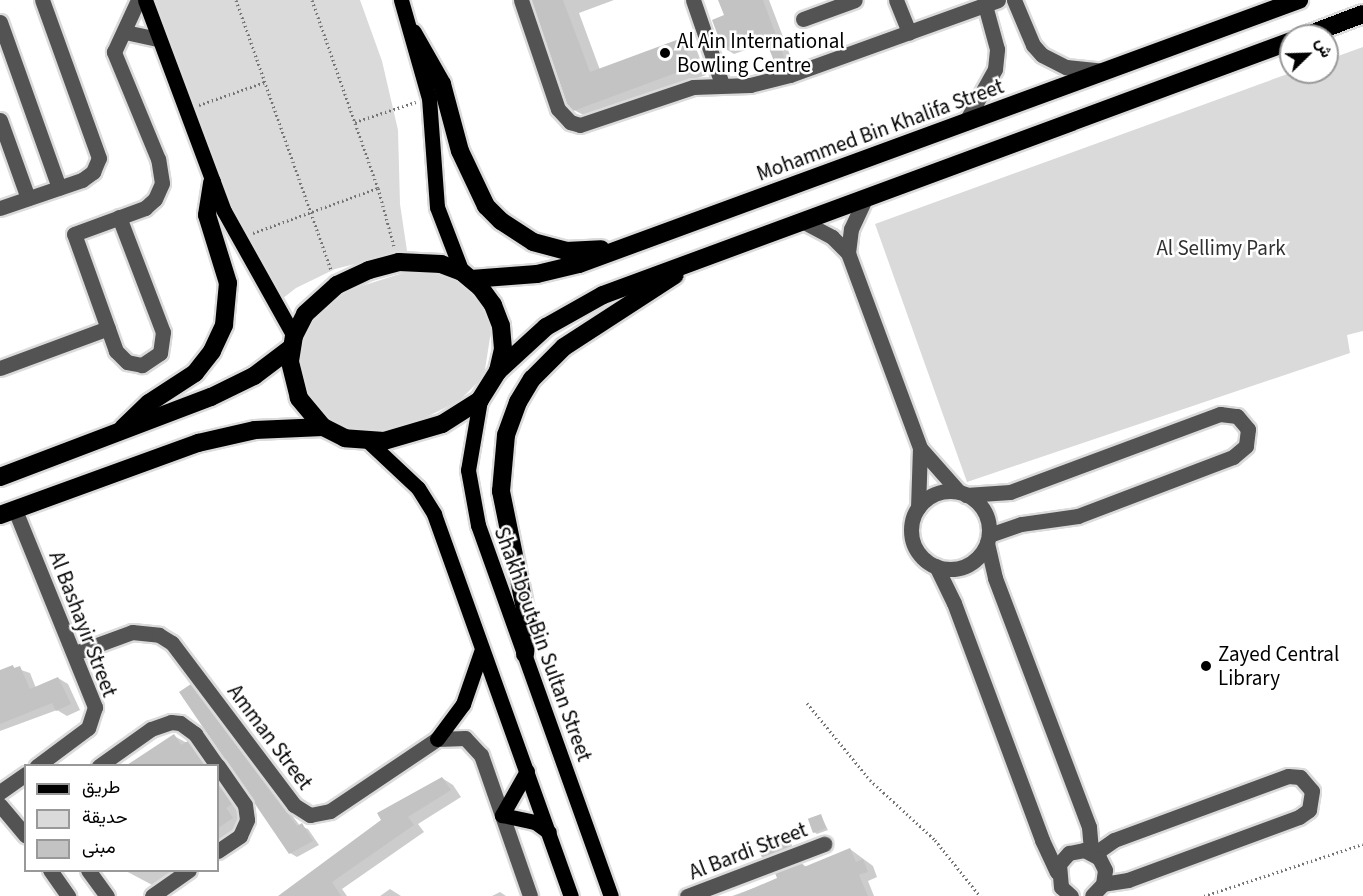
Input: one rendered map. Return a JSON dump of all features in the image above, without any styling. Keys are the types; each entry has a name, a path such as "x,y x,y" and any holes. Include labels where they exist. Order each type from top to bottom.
{"highway":[{"name":"Mohammed Bin Khalifa Street","path":"467,276 547,272 630,246 1299,0"},
{"path":"1338,24 1363,15"},
{"path":"413,33 442,84 474,186 501,221 518,234 555,249 582,251 630,246"},
{"path":"498,371 503,349 501,326 487,295 467,276 430,262 399,262 369,270 337,285 305,314 292,342 291,374 298,398 323,427 345,438 369,442 428,430 480,400 498,371 538,334 583,304 1279,45"},
{"path":"119,433 149,403 195,372 219,338 227,311 228,283 207,214 212,182"},
{"path":"525,654 528,624 501,491 506,435 518,402 532,379 564,347 691,262"},
{"path":"0,477 119,433 233,387 292,342"},
{"path":"7,512 198,443 255,430 323,427"}],"main road":[{"path":"145,0 212,182 292,342"},
{"path":"401,0 413,33 429,98 437,207 467,276"},
{"name":"Shakhbout Bin Sultan Street","path":"480,400 468,470 472,498 611,896"},
{"path":"369,442 418,488 434,514 571,896"},
{"path":"437,740 463,704 482,649"},
{"path":"527,771 502,814 535,822 549,832"}],"street":[{"path":"0,208 88,177 99,158 42,0"},
{"path":"119,217 163,332 163,346 155,359 134,364 116,351 74,234 149,205 159,191 163,175 115,58 114,46 125,32 138,0"},
{"path":"521,0 558,109 575,124 586,125 693,87 722,84 750,85 790,75 992,2 996,49 995,69 965,123"},
{"path":"693,0 722,84"},
{"path":"803,19 855,0"},
{"path":"896,0 909,32"},
{"path":"1014,0 1034,45 1042,55 1066,67 1105,71"},
{"path":"0,22 60,188"},
{"path":"125,32 158,39"},
{"path":"0,120 28,198"},
{"path":"848,253 851,229 866,197"},
{"path":"802,221 832,237 848,253 920,448 918,508 913,518 913,541 926,560 936,566 948,569 972,563 988,539 1010,527 1078,516 1238,455 1249,441 1248,429 1237,416 1220,414 1010,492 936,494 918,508"},
{"path":"0,368 108,328"},
{"path":"920,448 963,493 984,511 997,584 1089,827 1093,853 1105,870 1096,893"},
{"name":"Al Bashayir Street","path":"7,512 75,653 94,699 95,714 88,728 38,764"},
{"path":"936,566 954,603 1042,840 1058,872 1061,886 1071,896"},
{"name":"Amman Street","path":"75,653 132,632 159,635 172,642 294,805 310,815 330,811 437,740"},
{"path":"100,764 151,729 171,722 180,723 195,734 216,764"},
{"path":"437,740 457,737 474,744 502,814 530,896"},
{"path":"219,769 245,805 247,820 240,836 219,850"},
{"path":"1058,872 1069,853 1093,853 1114,840 1288,776 1300,777 1312,791 1309,810 1299,817 1096,893"},
{"path":"0,792 23,780"},
{"path":"0,805 24,834"},
{"name":"Al Bardi Street","path":"687,896 824,844"},
{"path":"51,872 68,896"},
{"path":"90,872 108,896"},
{"path":"152,896 186,872"}],"path":[{"path":"236,0 337,285"},
{"path":"312,0 378,188 399,262"},
{"path":"185,110 265,82"},
{"path":"355,122 429,98"},
{"path":"238,238 378,188"},
{"path":"807,703 870,780 935,840 980,896"},
{"path":"1203,896 1363,844"}],"green space":[{"path":"150,0 360,0 382,61 398,130 400,204 407,251 335,269 296,288 278,302 249,256"},
{"name":"Al Sellimy Park","path":"1363,47 1363,331 1347,335 1350,353 967,482 875,224 1279,77 1279,84 1339,84 1339,56"},
{"path":"406,272 449,274 469,289 484,308 491,331 484,376 459,401 410,425 367,433 346,431 315,409 305,391 299,371 302,335 313,316 349,290"}],"building":[{"name":"Al Ain International Bowling Centre","path":"531,0 563,0 590,72 682,38 692,67 573,111 567,104"},
{"path":"718,0 763,0 784,57 774,61 763,34 723,49 712,20 724,15"},
{"path":"13,665 14,668 20,666 30,689 58,677 71,704 56,711 52,703 0,724 0,670"},
{"path":"191,684 297,826 302,823 313,841 289,854 179,692"},
{"path":"174,734 181,745 188,741 204,764 129,764"},
{"path":"442,777 451,790 408,817 414,825 332,882 341,896 278,896 381,820 377,813"},
{"path":"219,784 232,804 226,808 233,818 219,827"},
{"path":"821,814 826,828 813,833 808,819"},
{"path":"782,833 788,847 762,858 756,844"},
{"path":"850,848 856,862 863,859 868,872 859,875 868,896 735,896 777,878 775,873 802,863 804,867"}],"place":[{"name":"Al Ain International Bowling Centre","path":"665,53"},
{"name":"Zayed Central Library","path":"1206,666"}]}
